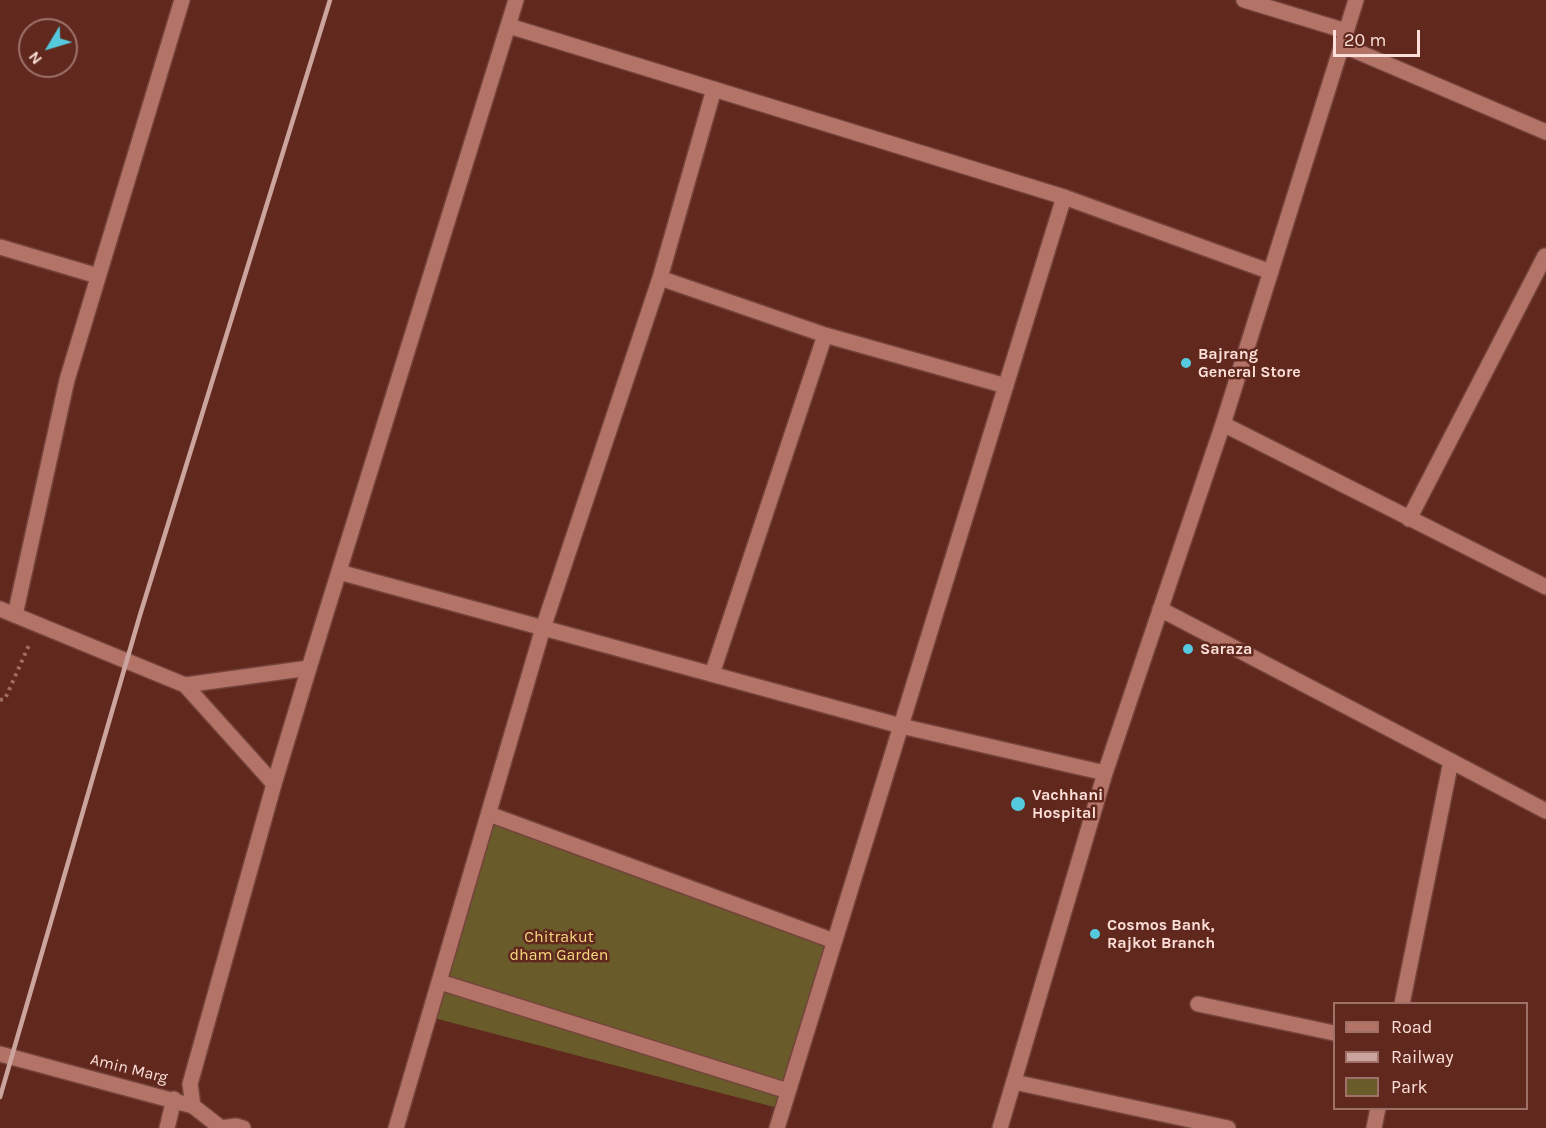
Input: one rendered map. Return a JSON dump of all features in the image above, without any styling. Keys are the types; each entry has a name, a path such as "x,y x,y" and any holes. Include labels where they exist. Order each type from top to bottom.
{"street":[{"path":"15,615 67,380 182,0"},
{"path":"193,1106 190,1084 274,784 516,0"},
{"path":"1244,0 1344,38 1546,132"},
{"path":"1000,1128 1105,773 1223,424 1356,0"},
{"path":"509,26 1064,197 1271,272"},
{"path":"396,1128 543,628 660,278 714,89"},
{"path":"777,1128 1064,197"},
{"path":"0,247 98,276"},
{"path":"1409,519 1545,256"},
{"path":"660,278 825,335 1006,386"},
{"path":"712,674 825,335"},
{"path":"1223,424 1546,587"},
{"path":"339,572 901,726 1105,773"},
{"path":"0,609 185,685 274,784"},
{"path":"1160,609 1546,811"},
{"path":"185,685 309,668"},
{"path":"1402,1002 1451,761"},
{"path":"489,814 834,941"},
{"path":"440,982 788,1091"},
{"path":"1198,1004 1333,1033"},
{"name":"Amin Marg","path":"0,1054 174,1099 193,1106 221,1128 236,1126 243,1128"},
{"path":"1014,1082 1228,1128"},
{"path":"167,1128 174,1099"},
{"path":"1374,1128 1378,1110"}],"path":[{"path":"0,700 5,699 38,625"}],"green space":[{"name":"Chitrakut dham Garden","path":"489,814 834,941 782,1109 430,1017"}],"railway":[{"path":"0,1097 140,615 330,0"}],"place":[{"name":"Bajrang General Store","path":"1186,363"},
{"name":"Saraza","path":"1188,649"},
{"name":"Vachhani Hospital","path":"1018,804"},
{"name":"Cosmos Bank, Rajkot Branch","path":"1095,934"}]}
